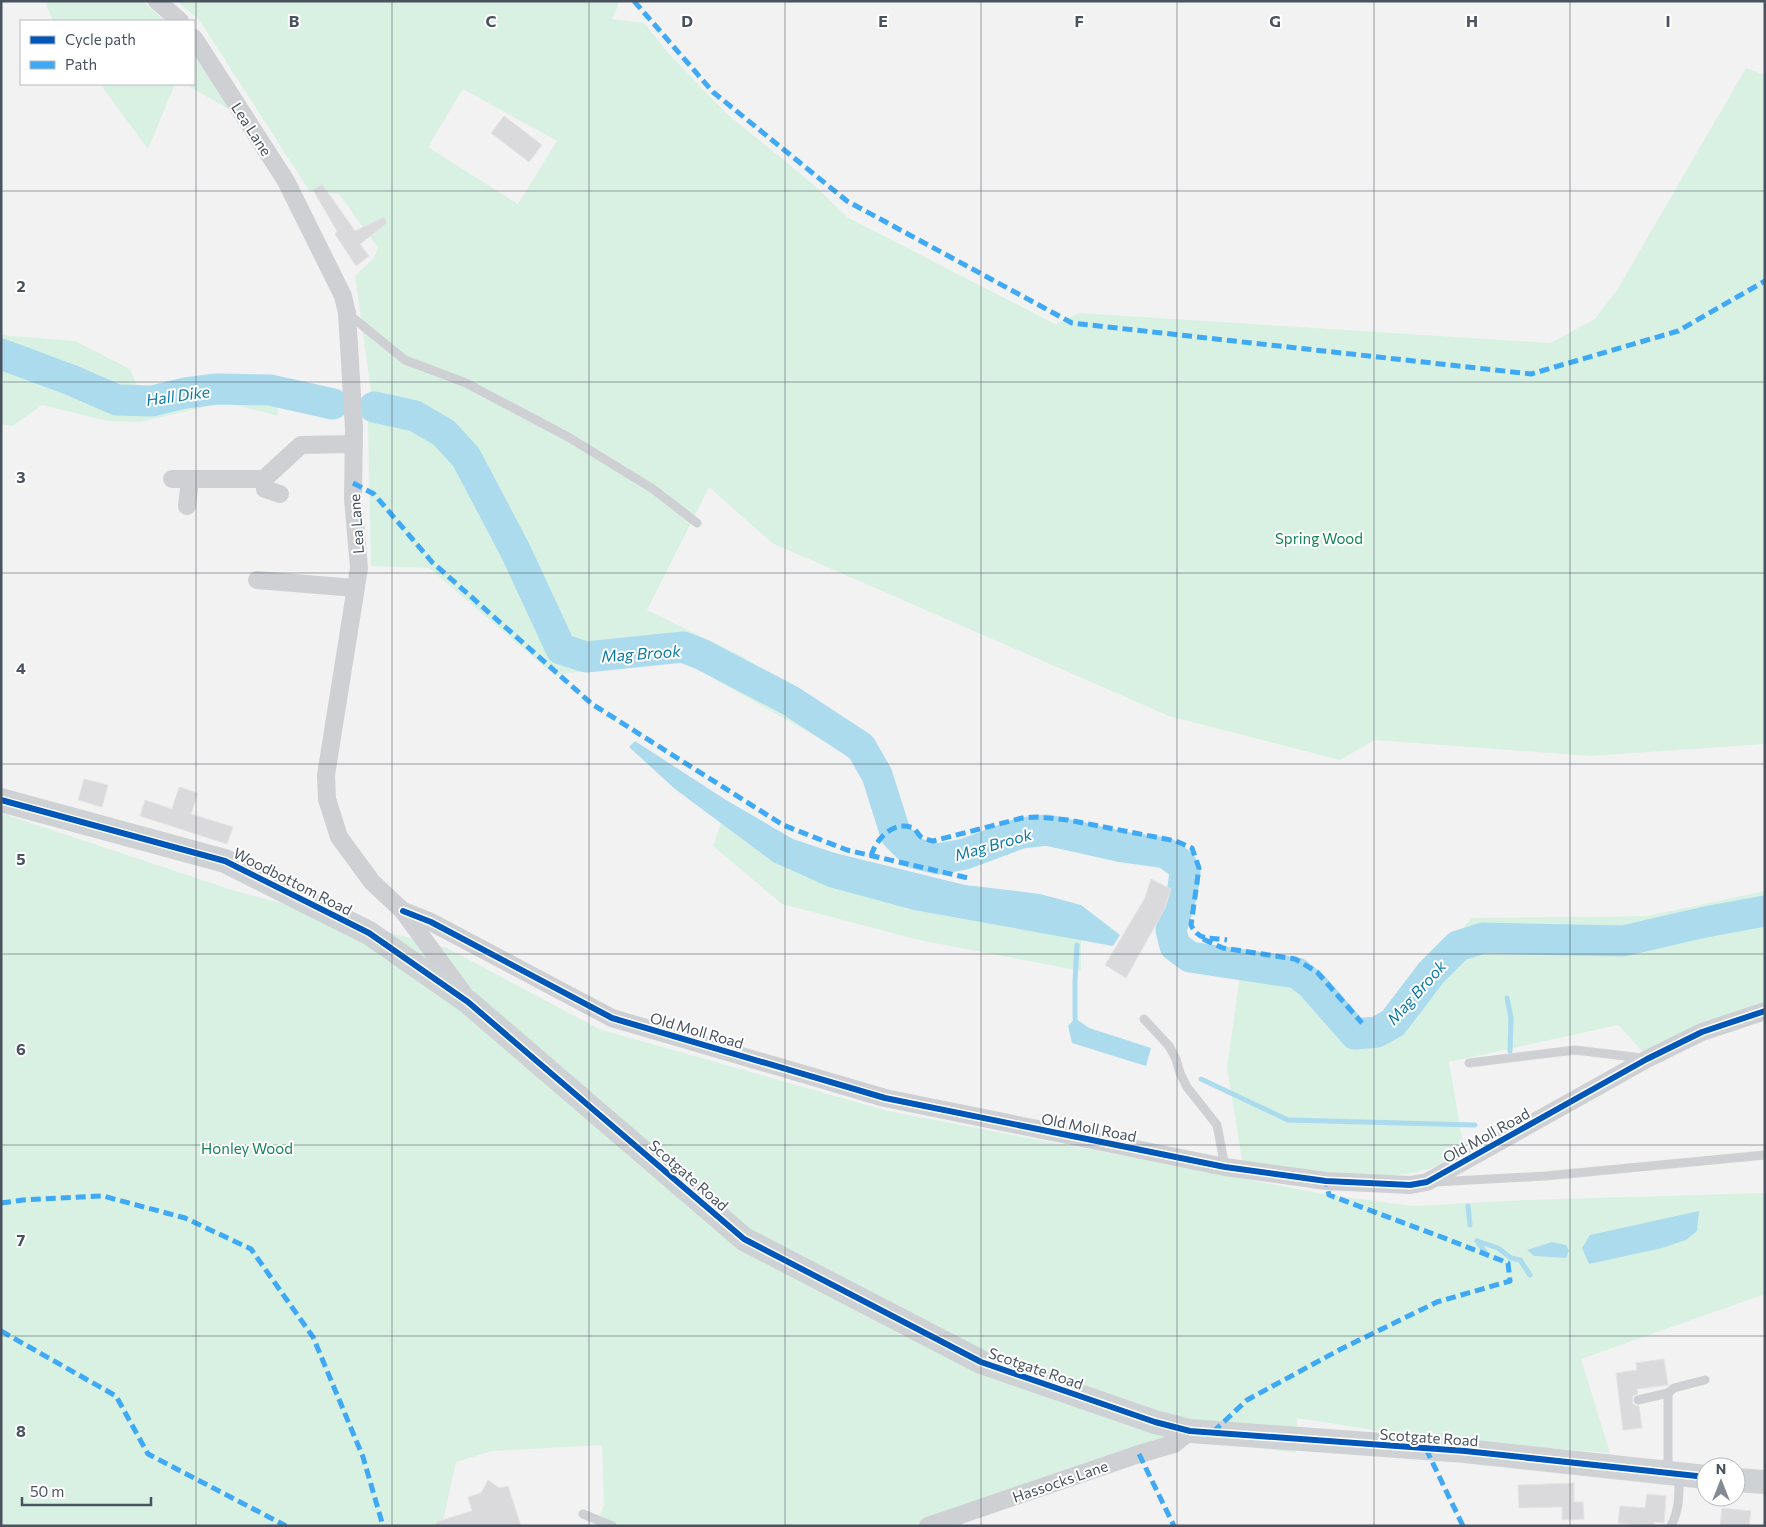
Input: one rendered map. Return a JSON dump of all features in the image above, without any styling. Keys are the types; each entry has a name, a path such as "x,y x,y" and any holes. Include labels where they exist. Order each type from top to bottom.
{"street":[{"path":"157,1 179,20"},
{"name":"Lea Lane","path":"195,40 286,181 344,296 347,313 354,444 353,499 359,568 326,775 327,799 339,837 372,882 403,911 468,1002"},
{"path":"172,479 264,478 301,445 354,444"},
{"path":"264,478 265,489 280,494"},
{"path":"187,506 190,480"},
{"path":"257,580 355,588"},
{"name":"Woodbottom Road","path":"1,800 225,861 369,933 468,1002"},
{"name":"Old Moll Road","path":"403,911 431,922 612,1018 885,1098 1224,1167 1326,1181 1410,1186 1427,1182 1647,1059 1702,1032 1765,1011"},
{"name":"Scotgate Road","path":"468,1002 744,1239 981,1362 1155,1422 1190,1430 1465,1451 1696,1476"},
{"name":"Hassocks Lane","path":"928,1526 1139,1454 1174,1444 1190,1430"},
{"path":"1746,1481 1765,1482"}],"lane":[{"path":"347,313 405,360 466,383 570,438 653,489 697,524"},
{"path":"1144,1019 1169,1046 1187,1087 1217,1124 1224,1167"},
{"path":"1469,1063 1575,1050 1647,1059"},
{"path":"1427,1182 1545,1176 1765,1155"},
{"path":"1638,1400 1668,1393 1674,1388 1705,1380"},
{"path":"1668,1393 1674,1474 1680,1498 1677,1514 1671,1526"},
{"path":"583,1514 612,1526"}],"green space":[{"path":"45,1 142,1 164,20 53,20"},
{"name":"Spring Wood","path":"177,1 620,1 612,19 644,23 670,55 727,114 814,185 847,217 1055,324 1079,313 1550,343 1595,319 1617,290 1746,68 1765,75 1765,744 1590,756 1375,740 1340,760 1169,716 772,543 709,487 647,610 742,656 877,745 868,766 679,659 554,675 429,568 371,566 368,421 371,391 355,276 374,258 378,248 339,194 310,192 200,21","holes":["463,89 557,141 518,204 428,147"]},
{"path":"195,57 230,110 187,85 195,85"},
{"path":"101,85 175,85 148,149"},
{"path":"1,335 75,341 130,369 140,393 222,379 277,381 278,416 224,402 141,422 107,421 42,405 13,426 1,424"},
{"name":"Honley Wood","path":"1,813 232,890 447,948 599,1029 888,1111 1329,1195 1413,1206 1527,1200 1765,1193 1765,1294 1581,1359 1610,1453 1425,1438 1297,1418 1296,1453 1211,1441 1144,1444 911,1526 595,1526 604,1505 602,1445 492,1451 456,1462 442,1526 1,1526"},
{"path":"721,823 773,862 914,910 1081,940 1081,971 919,940 782,904 713,846"},
{"path":"1765,891 1765,1005 1646,1055 1618,1025 1449,1062 1464,1149 1448,1163 1414,1173 1364,1179 1243,1166 1227,1067 1243,955 1297,965 1315,979 1360,1027 1372,1027 1472,918 1648,916"}],"water":[{"path":"635,741 726,800 793,839 835,853 965,885 1040,894 1081,905 1120,935 1113,946 914,910 829,887 773,862 675,789 629,747"},
{"path":"1075,1018 1089,1028 1151,1048 1146,1066 1072,1043 1068,1026"},
{"path":"1699,1211 1697,1231 1686,1240 1662,1248 1589,1264 1582,1248 1590,1235"},
{"path":"1552,1242 1566,1245 1569,1251 1566,1258 1534,1256 1527,1250"}],"building":[{"path":"504,116 542,145 529,162 491,133"},
{"path":"322,184 355,231 384,217 387,223 360,244 369,256 356,266 335,234 337,231 313,190"},
{"path":"84,779 108,785 102,807 78,800"},
{"path":"179,787 198,793 191,814 233,827 227,844 140,816 145,800 172,809"},
{"path":"1151,879 1171,889 1165,908 1126,978 1105,965 1145,898"},
{"path":"1664,1359 1668,1385 1637,1389 1638,1394 1633,1396 1632,1401 1634,1405 1639,1406 1642,1428 1623,1430 1616,1373 1637,1370 1636,1363"},
{"path":"488,1480 499,1488 508,1486 521,1526 436,1526 436,1522 472,1511 468,1497 481,1493"},
{"path":"1574,1483 1574,1502 1583,1502 1584,1519 1562,1520 1562,1507 1519,1508 1518,1485"},
{"path":"1647,1494 1666,1496 1664,1523 1654,1522 1654,1526 1618,1523 1620,1506 1645,1508"},
{"path":"1722,1508 1751,1511 1749,1526 1720,1526"}],"waterway":[{"name":"Hall Dike","path":"1,354 71,380 117,400 152,401 185,393 217,389 270,390 333,404"},
{"name":"Mag Brook","path":"374,407 415,416 444,433 466,457 515,550 561,649 586,657 683,647 703,655 791,701 861,747 877,775 896,835 914,853 938,859 965,854 1021,833 1047,830 1123,847 1166,853 1181,864 1185,873 1182,894 1171,930 1175,946 1190,957 1297,973 1312,985 1355,1034 1377,1032 1393,1023 1431,973 1458,946 1483,938 1623,941 1705,922 1765,911"},
{"path":"1075,1018 1077,945"},
{"path":"1507,998 1511,1018 1510,1051"},
{"path":"1201,1079 1288,1120 1475,1125"},
{"path":"1468,1206 1470,1225"},
{"path":"1477,1241 1498,1248 1511,1258 1520,1260 1530,1275"},
{"path":"1477,1241 1485,1252"}],"marked path":[{"path":"634,1 713,92 847,201 1072,323 1531,374 1678,331 1765,281"},
{"path":"353,483 374,494 432,562 592,704 783,825 847,850 968,878"},
{"path":"871,856 881,838 892,829 899,827 913,828 921,837 933,841 1022,818 1037,817 1068,820 1176,841 1192,848 1199,868 1191,925 1202,936 1227,940"},
{"path":"1203,939 1223,948 1295,959 1317,972 1362,1023"},
{"path":"1213,1432 1247,1400 1341,1349 1437,1302 1510,1281 1508,1263 1329,1195 1326,1181"},
{"path":"1,1203 103,1196 185,1218 251,1249 313,1337 363,1457 383,1526"},
{"path":"1,1331 116,1396 148,1454 286,1526"},
{"path":"1426,1449 1463,1526"},
{"path":"1139,1454 1174,1526"}],"cycle path":[{"path":"1,800 225,861 369,933 468,1002 744,1239 981,1362 1155,1422 1190,1431 1465,1451 1696,1476"},
{"path":"403,911 431,922 612,1018 885,1098 1225,1167 1326,1181 1410,1185 1427,1182 1647,1059 1702,1032 1765,1011"}]}
